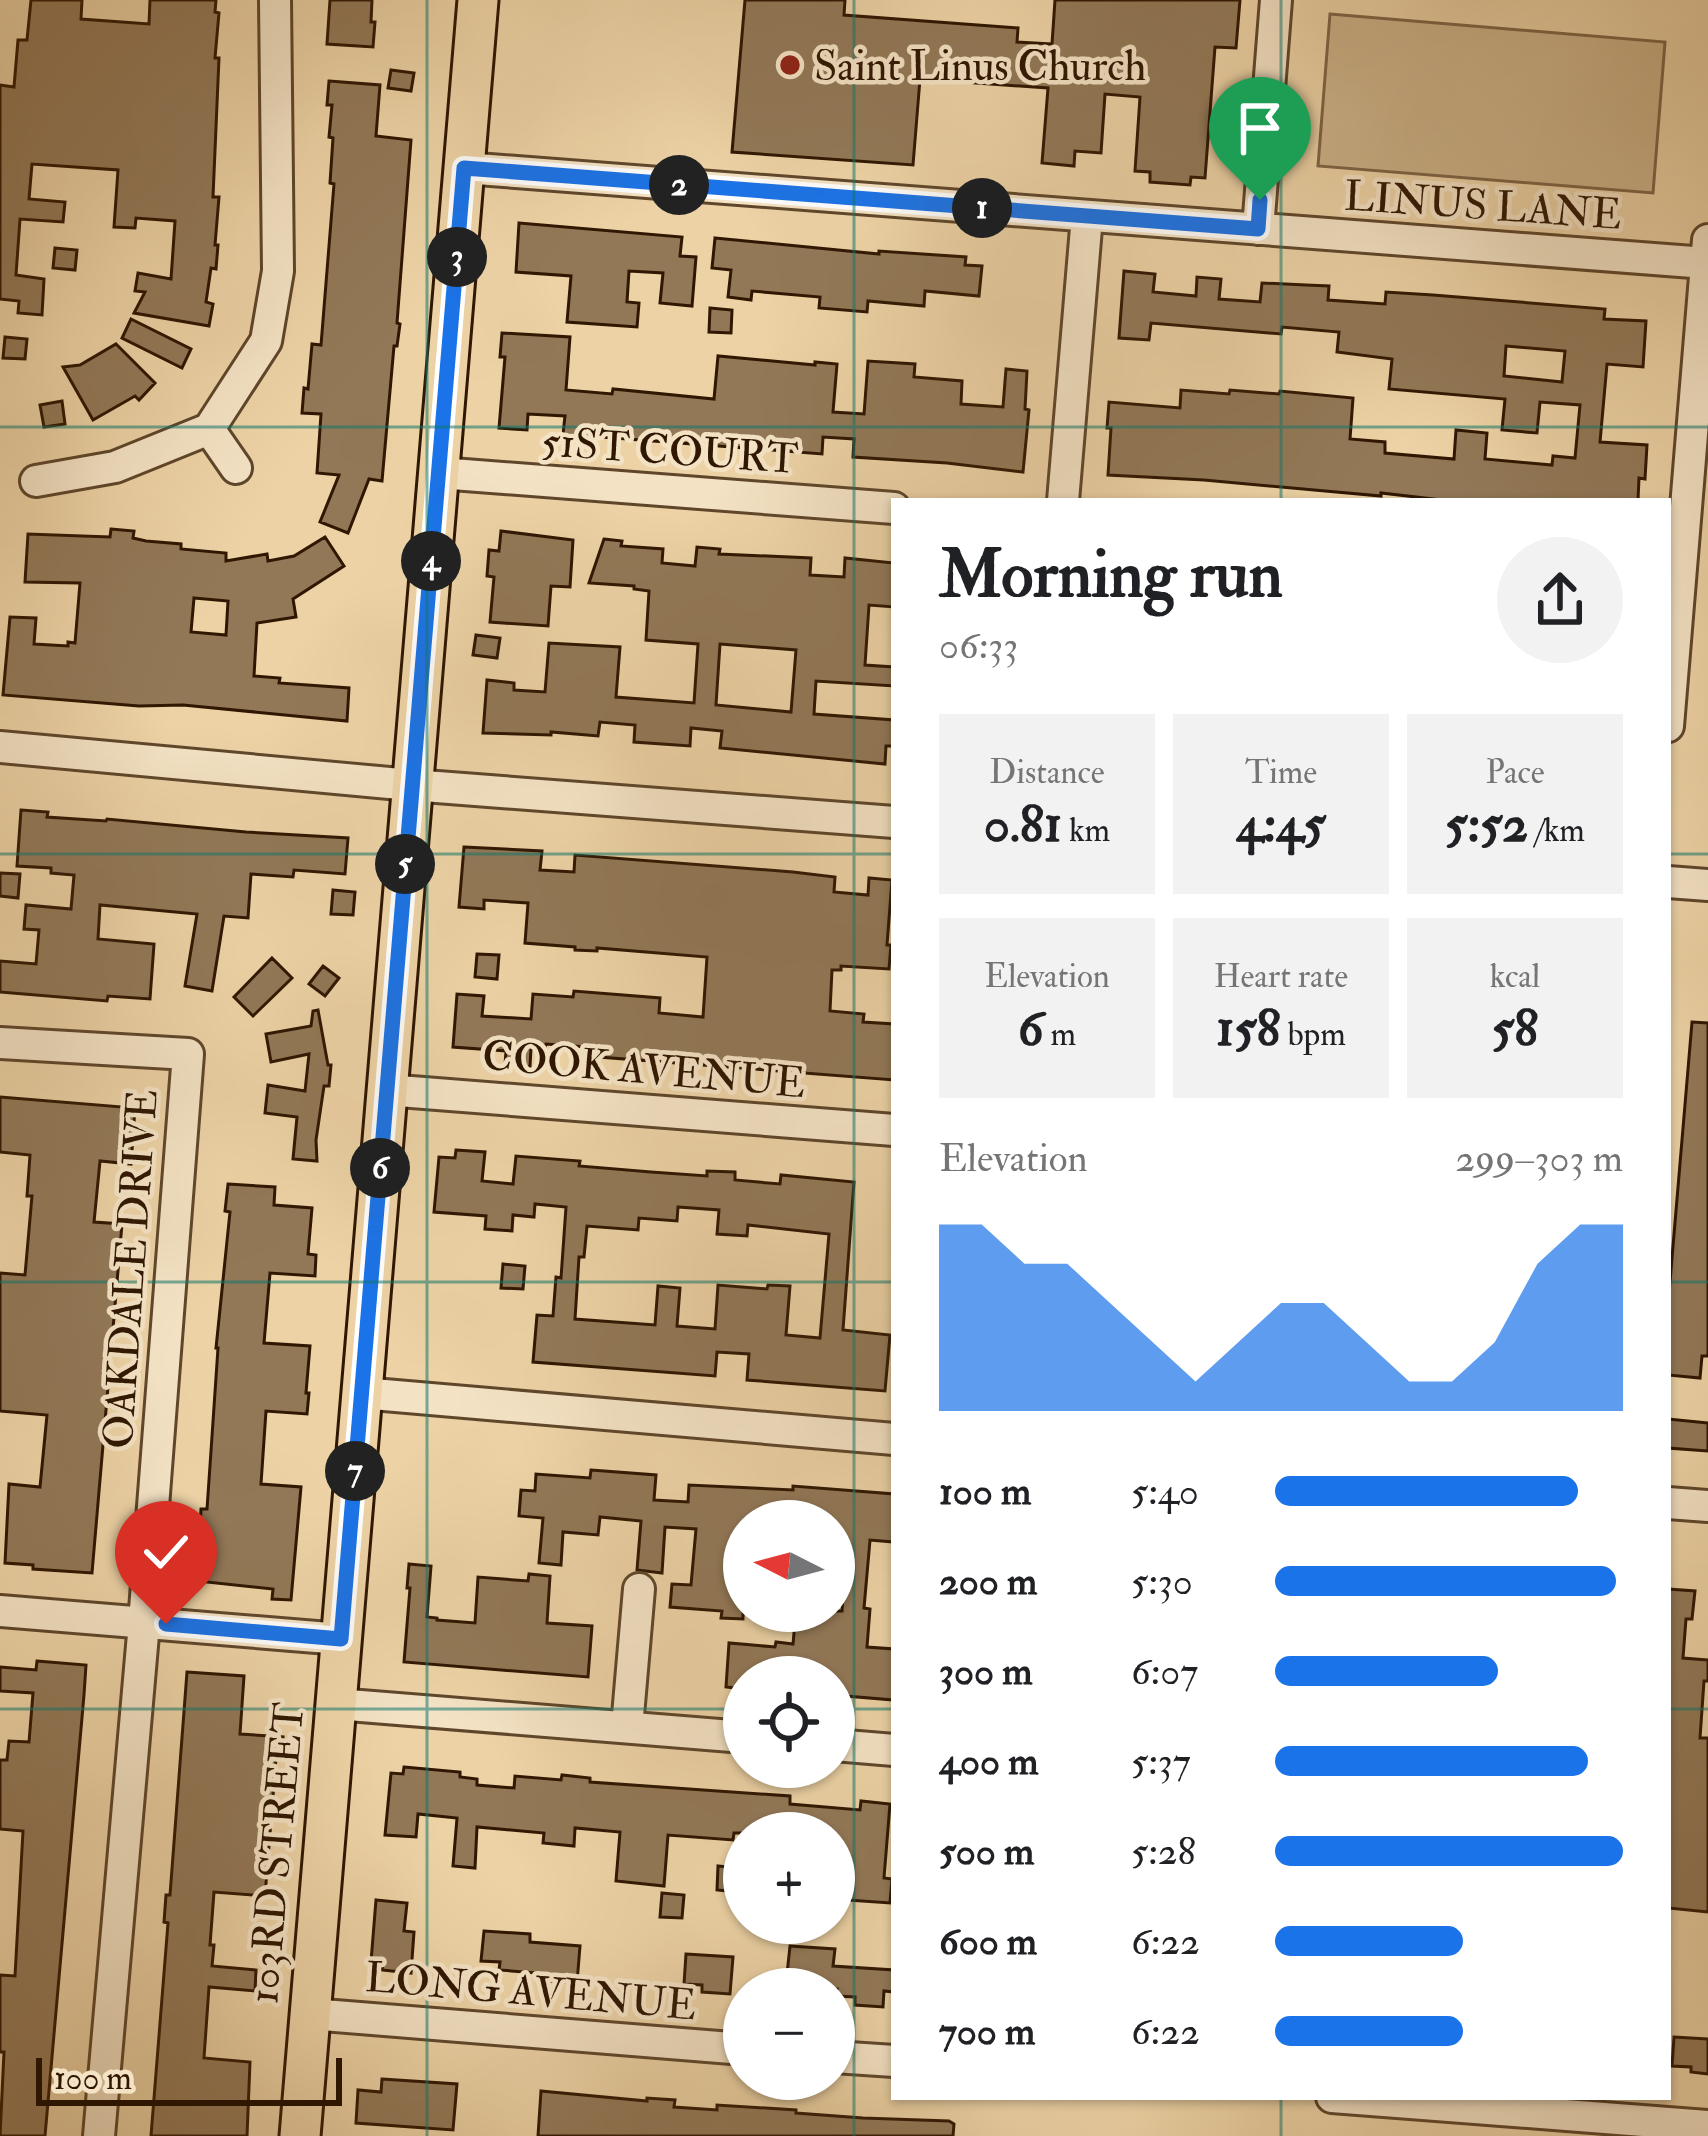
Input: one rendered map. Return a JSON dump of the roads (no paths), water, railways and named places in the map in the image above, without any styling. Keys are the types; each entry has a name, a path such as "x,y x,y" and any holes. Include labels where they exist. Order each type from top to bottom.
{"main road":[{"name":"103RD STREET","path":"300,2136 478,0"}],"street":[{"path":"36,481 115,467 209,430 266,341 278,271 275,0"},
{"path":"1258,229 1276,0"},
{"name":"LINUS LANE","path":"464,168 1258,229 1707,251"},
{"path":"1063,498 1087,216"},
{"path":"1671,658 1675,568 1707,251"},
{"path":"209,430 236,469"},
{"name":"51ST COURT","path":"439,473 891,508"},
{"path":"0,747 891,822"},
{"path":"1671,882 1708,885"},
{"name":"OAKDALE DRIVE","path":"0,1043 188,1054 99,2136"},
{"name":"COOK AVENUE","path":"386,1090 891,1130"},
{"path":"361,1393 891,1439"},
{"path":"1671,1503 1708,1506"},
{"path":"627,1727 640,1589"},
{"path":"0,1611 341,1639"},
{"path":"336,1704 723,1735"},
{"path":"855,1747 891,1750"},
{"name":"LONG AVENUE","path":"310,2014 723,2047"},
{"path":"855,2058 891,2061"},
{"path":"1367,2100 1708,2126"}],"place":[{"name":"Saint Linus Church","path":"790,65"}]}
